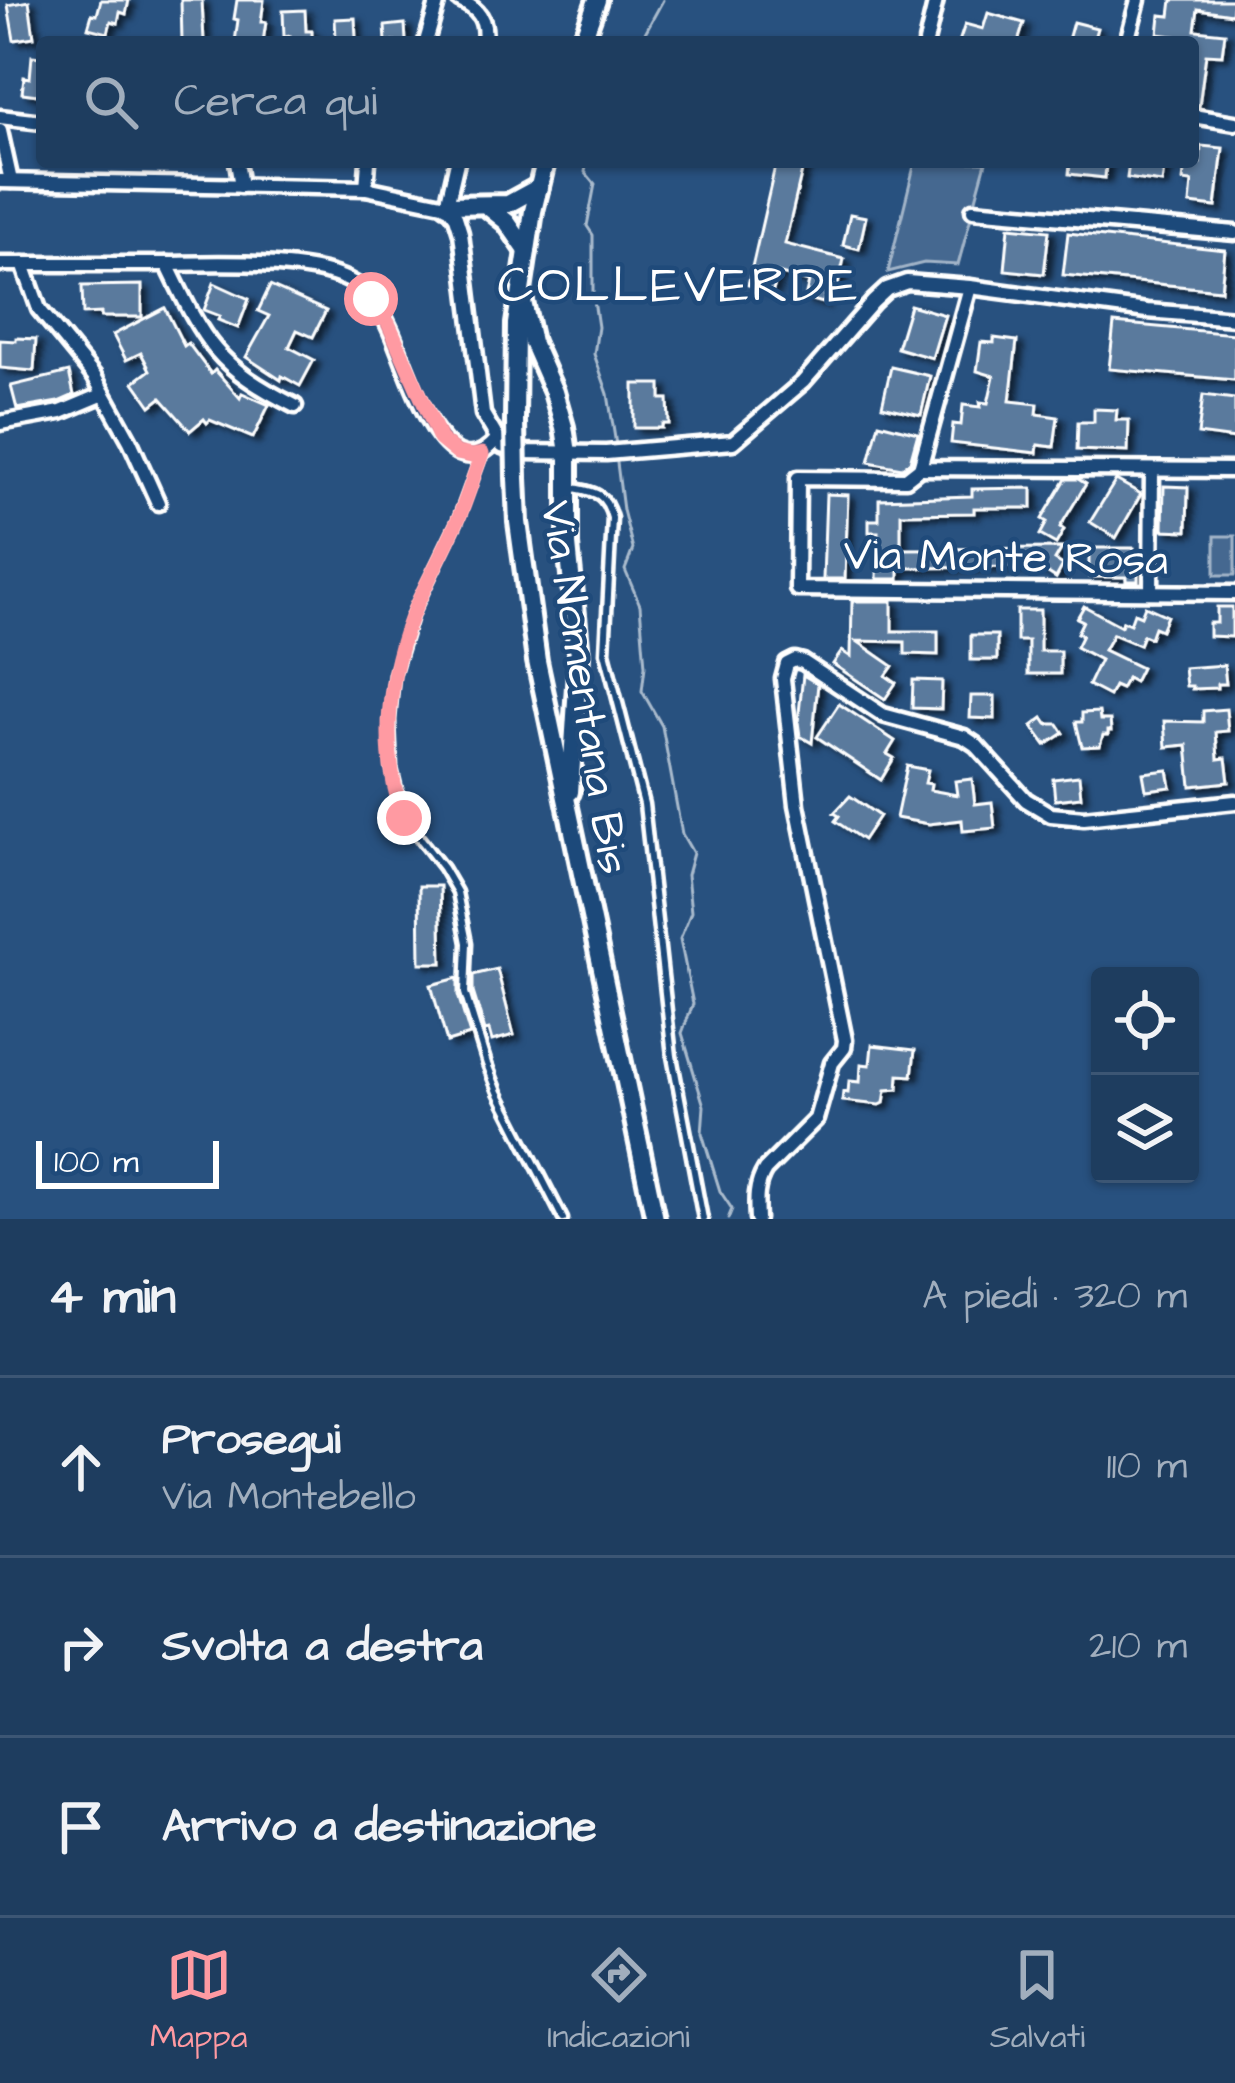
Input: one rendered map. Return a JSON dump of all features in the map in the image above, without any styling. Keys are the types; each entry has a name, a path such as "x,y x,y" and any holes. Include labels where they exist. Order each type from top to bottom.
{"main road":[{"path":"584,36 596,0"},
{"name":"Via Nomentana Bis","path":"544,168 516,324 518,522 537,661 655,1219"},
{"path":"447,205 512,202 539,187"},
{"path":"487,206 507,222 527,251"},
{"path":"521,293 532,343 565,428 568,453 568,545 579,655 568,817"}],"street":[{"path":"428,36 438,0"},
{"path":"459,0 475,8 483,19 484,36"},
{"path":"927,36 936,0"},
{"path":"1129,36 1138,0"},
{"path":"0,117 36,121"},
{"path":"1199,117 1235,123"},
{"path":"0,130 5,181 366,188 447,205 461,233 483,413 502,446 520,452 684,448 733,442 803,382 872,302 907,282 1235,318"},
{"path":"238,168 241,186"},
{"path":"366,188 368,168"},
{"path":"447,205 456,168"},
{"path":"973,210 1235,233"},
{"path":"0,264 236,264 332,275 357,285 388,323 440,439 457,453 472,456 482,454 497,439"},
{"path":"23,264 39,310 104,394 158,503"},
{"path":"167,264 210,345 244,379 295,406"},
{"path":"970,286 920,468 1235,470"},
{"path":"0,423 69,410 104,394"},
{"name":"Via Monte Rosa","path":"920,468 906,479 798,478 797,589 1235,593"},
{"path":"1151,592 1152,470"},
{"path":"757,1219 759,1180 816,1119 832,1063 845,1040 797,805 783,679 790,662 803,662 883,715 964,737 1026,800 1051,815 1084,818 1235,802"}],"lane":[{"path":"482,454 457,522 412,613 394,675 392,768 404,818 457,892 467,943 465,993 487,1064 563,1219"},
{"path":"568,486 596,493 608,502 612,518 605,652 644,804 672,1056 703,1219"}],"shaded area":[{"path":"914,168 984,168 958,265 924,263 888,272"},
{"path":"1215,536 1235,536 1235,575 1215,575"}],"building":[{"path":"101,0 129,0 126,14 120,12 118,23 111,21 108,33 88,28"},
{"path":"181,0 202,0 204,36 182,36"},
{"path":"237,0 264,0 264,36 236,36 238,20 234,19"},
{"path":"1172,0 1234,0 1232,14 1198,9 1195,30 1225,33 1222,55 1206,54 1199,106 1199,36 1158,34 1160,15 1170,16"},
{"path":"29,1 34,37 14,40 8,5"},
{"path":"305,10 306,31 312,31 312,36 284,36 283,11"},
{"path":"988,13 1024,23 1020,36 961,36 965,24 983,29"},
{"path":"355,18 356,36 336,36 335,19"},
{"path":"1073,22 1097,28 1095,36 1069,36"},
{"path":"405,24 406,36 386,36 385,26"},
{"path":"32,56 36,56 36,95 22,93 24,77 30,78"},
{"path":"1201,146 1223,148 1216,207 1190,204 1192,182 1183,181 1184,168 1199,168"},
{"path":"775,168 803,168 785,244 844,259 838,285 829,282 823,303 805,298 809,282 778,273 773,291 748,285"},
{"path":"1070,168 1106,168 1105,178 1069,174"},
{"path":"1128,168 1164,168 1162,183 1127,178"},
{"path":"850,214 866,217 859,249 843,245"},
{"path":"1009,227 1049,231 1044,274 1005,270"},
{"path":"1068,233 1225,250 1221,290 1063,275"},
{"path":"214,283 249,299 238,328 204,310"},
{"path":"142,285 142,317 83,314 82,286"},
{"path":"270,286 326,311 313,337 297,330 289,347 314,360 300,386 282,376 281,380 246,357 269,316 258,311"},
{"path":"910,305 945,315 932,358 897,348"},
{"path":"165,308 184,346 188,343 211,374 215,370 240,398 242,393 269,405 253,438 204,419 190,431 161,398 151,406 134,382 150,370 141,353 126,360 113,335"},
{"path":"1114,323 1235,334 1235,380 1109,369"},
{"path":"994,338 1017,341 1010,401 1038,404 1037,414 1058,417 1054,447 1038,445 1037,453 951,443 953,424 961,425 963,405 988,403 994,376 977,371 981,342 994,343"},
{"path":"36,339 34,371 0,368 0,340"},
{"path":"891,367 930,376 921,415 882,406"},
{"path":"69,372 74,395 17,409 11,386"},
{"path":"634,384 661,384 661,399 668,399 669,424 634,428"},
{"path":"1203,395 1235,399 1235,439 1198,434"},
{"path":"1094,409 1117,410 1116,420 1129,420 1128,452 1077,450 1078,422 1094,422"},
{"path":"879,423 918,433 910,462 902,468 869,462"},
{"path":"1066,479 1086,484 1060,527 1064,530 1056,544 1040,535 1047,522 1042,519"},
{"path":"1116,480 1141,494 1116,538 1090,522"},
{"path":"1164,486 1188,487 1187,531 1163,530"},
{"path":"1032,488 1032,508 901,514 901,549 1062,548 1055,560 1063,565 1056,578 1039,567 899,568 899,579 877,579 878,532 869,532 869,520 879,520 879,499 972,496 972,489"},
{"path":"826,494 848,495 845,579 823,579"},
{"path":"1089,548 1134,548 1138,581 1089,577"},
{"path":"852,601 892,601 892,631 938,631 938,655 905,654 905,642 857,641 893,666 886,676 896,683 885,699 833,664 842,651 851,657"},
{"path":"1084,606 1121,626 1123,621 1130,624 1134,613 1141,616 1145,606 1167,616 1161,630 1154,627 1150,638 1143,635 1139,645 1113,634 1104,650 1141,668 1134,682 1127,678 1109,696 1088,685 1100,660 1076,647 1083,621 1077,618"},
{"path":"1217,607 1232,607 1232,637 1209,636 1209,623 1217,623"},
{"path":"1017,610 1040,610 1040,651 1060,651 1060,674 1028,674 1028,641 1017,641"},
{"path":"971,635 997,635 997,660 971,660"},
{"path":"1224,665 1226,684 1186,686 1184,668"},
{"path":"803,675 818,684 812,743 800,736 798,722"},
{"path":"913,680 942,681 941,709 912,708"},
{"path":"971,696 995,696 995,719 970,718"},
{"path":"839,704 895,741 887,754 894,758 881,780 817,737"},
{"path":"1226,709 1228,731 1216,732 1218,759 1226,758 1229,782 1191,786 1187,745 1166,747 1164,721 1203,722 1203,711"},
{"path":"1099,712 1100,720 1110,720 1111,731 1103,735 1100,746 1082,747 1076,722 1082,722 1082,713"},
{"path":"1043,718 1047,724 1058,724 1064,733 1046,745 1032,726"},
{"path":"907,766 928,770 925,783 931,784 930,790 957,795 955,781 972,779 975,804 992,802 995,828 963,831 962,820 929,824 896,818"},
{"path":"1168,770 1171,787 1146,790 1143,773"},
{"path":"1079,776 1081,797 1055,800 1053,779"},
{"path":"850,796 879,816 863,840 835,821 839,816 834,813"},
{"path":"419,886 440,886 442,963 420,963"},
{"path":"497,969 514,1035 492,1041 473,992 473,975"},
{"path":"458,978 470,1035 447,1042 431,985"},
{"path":"872,1045 915,1050 912,1076 899,1075 898,1089 886,1090 880,1105 842,1101 849,1081 860,1082 861,1064 870,1065"}],"waterway":[{"path":"643,36 663,0"},
{"path":"586,168 595,184 587,226 593,235 598,327 594,354 608,394 616,445"},
{"path":"617,463 633,549 625,570 640,605 642,691 662,726 682,834 693,853 687,875 691,912 680,939 693,1004 682,1033 704,1106 702,1133 720,1191 732,1209 728,1219"}],"district":[{"name":"COLLEVERDE","path":"679,283"}],"route":[{"path":"371,299 388,323 440,439 457,453 482,454 457,522 412,613 394,675 392,768 404,818"}]}
